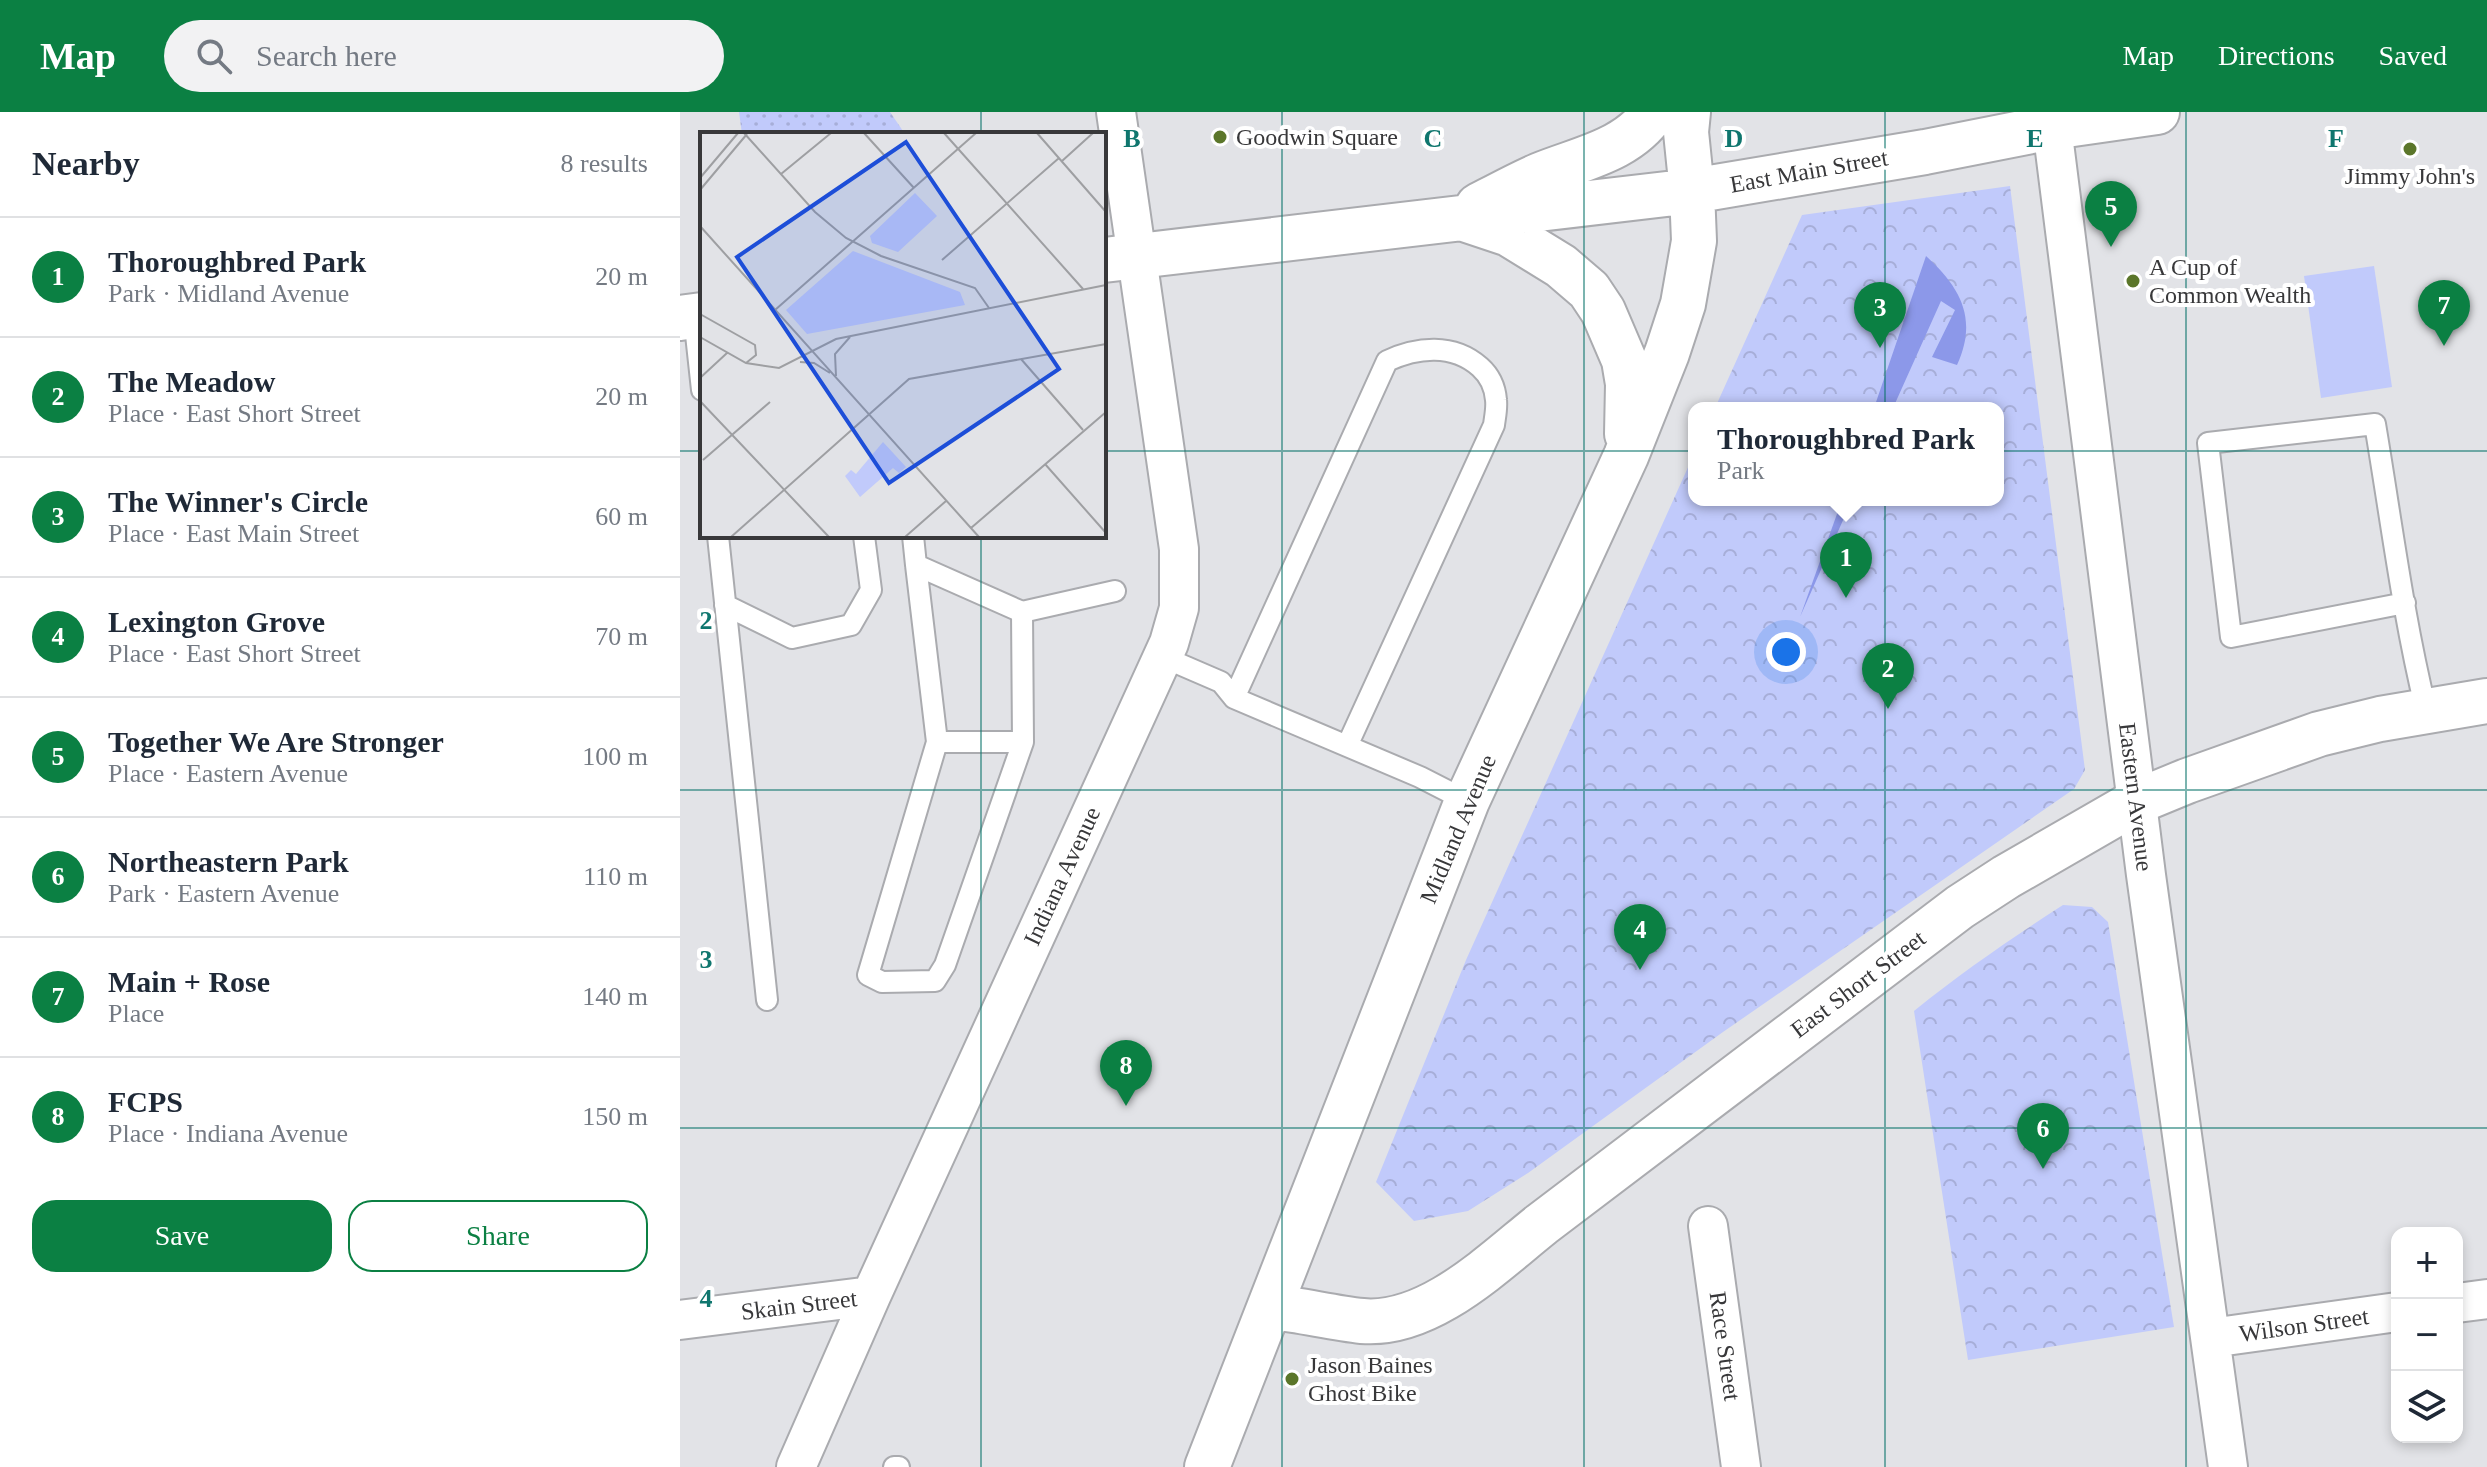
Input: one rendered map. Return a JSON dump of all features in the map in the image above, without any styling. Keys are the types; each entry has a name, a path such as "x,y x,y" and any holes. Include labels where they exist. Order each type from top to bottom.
{"main road":[{"path":"1459,217 1518,184 1620,145 1654,112"},
{"name":"Midland Avenue","path":"1207,1467 1467,801 1626,456 1667,353 1683,304 1694,241 1686,132 1688,112"},
{"name":"East Main Street","path":"1120,258 1692,191 2052,127 2157,112"},
{"name":"East Main Street","path":"1459,217 1509,234 1561,266 1589,290 1603,311 1624,360 1628,384 1626,456"},
{"name":"East Short Street","path":"1271,1307 1364,1321 1395,1320 1437,1303 1476,1278 1542,1224 1960,907 2136,802 2319,734 2426,710 2487,701"}],"street":[{"name":"Indiana Avenue","path":"796,1467 1163,657 1179,608 1179,549 1120,258 1116,112"},
{"name":"Eastern Avenue","path":"2052,127 2136,802 2228,1467"},
{"name":"Race Street","path":"1708,1226 1741,1467"},
{"name":"Skain Street","path":"680,1320 871,1296"},
{"path":"2463,1302 2487,1299"},
{"name":"Wilson Street","path":"2211,1338 2391,1313"}],"lane":[{"path":"692,316 700,375"},
{"path":"1234,698 1387,361 1404,353 1445,349 1469,358 1488,375 1496,399 1494,425 1347,746"},
{"path":"2405,603 2231,637 2208,443 2375,424 2405,603 2416,671 2426,710"},
{"path":"718,538 767,1000"},
{"path":"725,605 792,638 851,625 871,590 864,538"},
{"path":"913,538 937,742 868,975 882,982 935,981 940,973 1023,742 1022,612"},
{"path":"916,565 1022,612 1115,591"},
{"path":"1163,657 1221,682 1234,698 1420,777 1467,801"},
{"path":"937,742 1023,742"}],"green space":[{"path":"739,112 890,112 904,132 742,132"},
{"path":"2010,186 2085,770 2074,789 1723,1032 1528,1173 1468,1211 1414,1221 1376,1182 1466,960 1688,467 1688,506 2004,506 2004,402 1718,402 1802,215"},
{"path":"2374,266 2392,387 2321,398 2304,276"},
{"path":"2063,905 2092,907 2108,922 2174,1327 1968,1360 1914,1011 1987,956"}],"water":[{"path":"1926,256 1957,292 1966,319 1963,348 1957,365 1932,357 1955,310 1941,301 1896,402 1876,402"},
{"path":"1840,506 1849,506 1800,617"}],"place":[{"name":"Goodwin Square","path":"1220,137"},
{"name":"Jimmy John's","path":"2410,149"},
{"name":"Together We Are Stronger","path":"2111,247"},
{"name":"A Cup of Common Wealth","path":"2133,281"},
{"name":"Main + Rose","path":"2444,346"},
{"name":"The Winner's Circle","path":"1880,348"},
{"name":"Thoroughbred Park","path":"1846,598"},
{"name":"The Meadow","path":"1888,709"},
{"name":"Lexington Grove","path":"1640,970"},
{"name":"FCPS","path":"1126,1106"},
{"name":"Northeastern Park","path":"2043,1169"},
{"name":"Jason Baines Ghost Bike","path":"1292,1379"}]}
